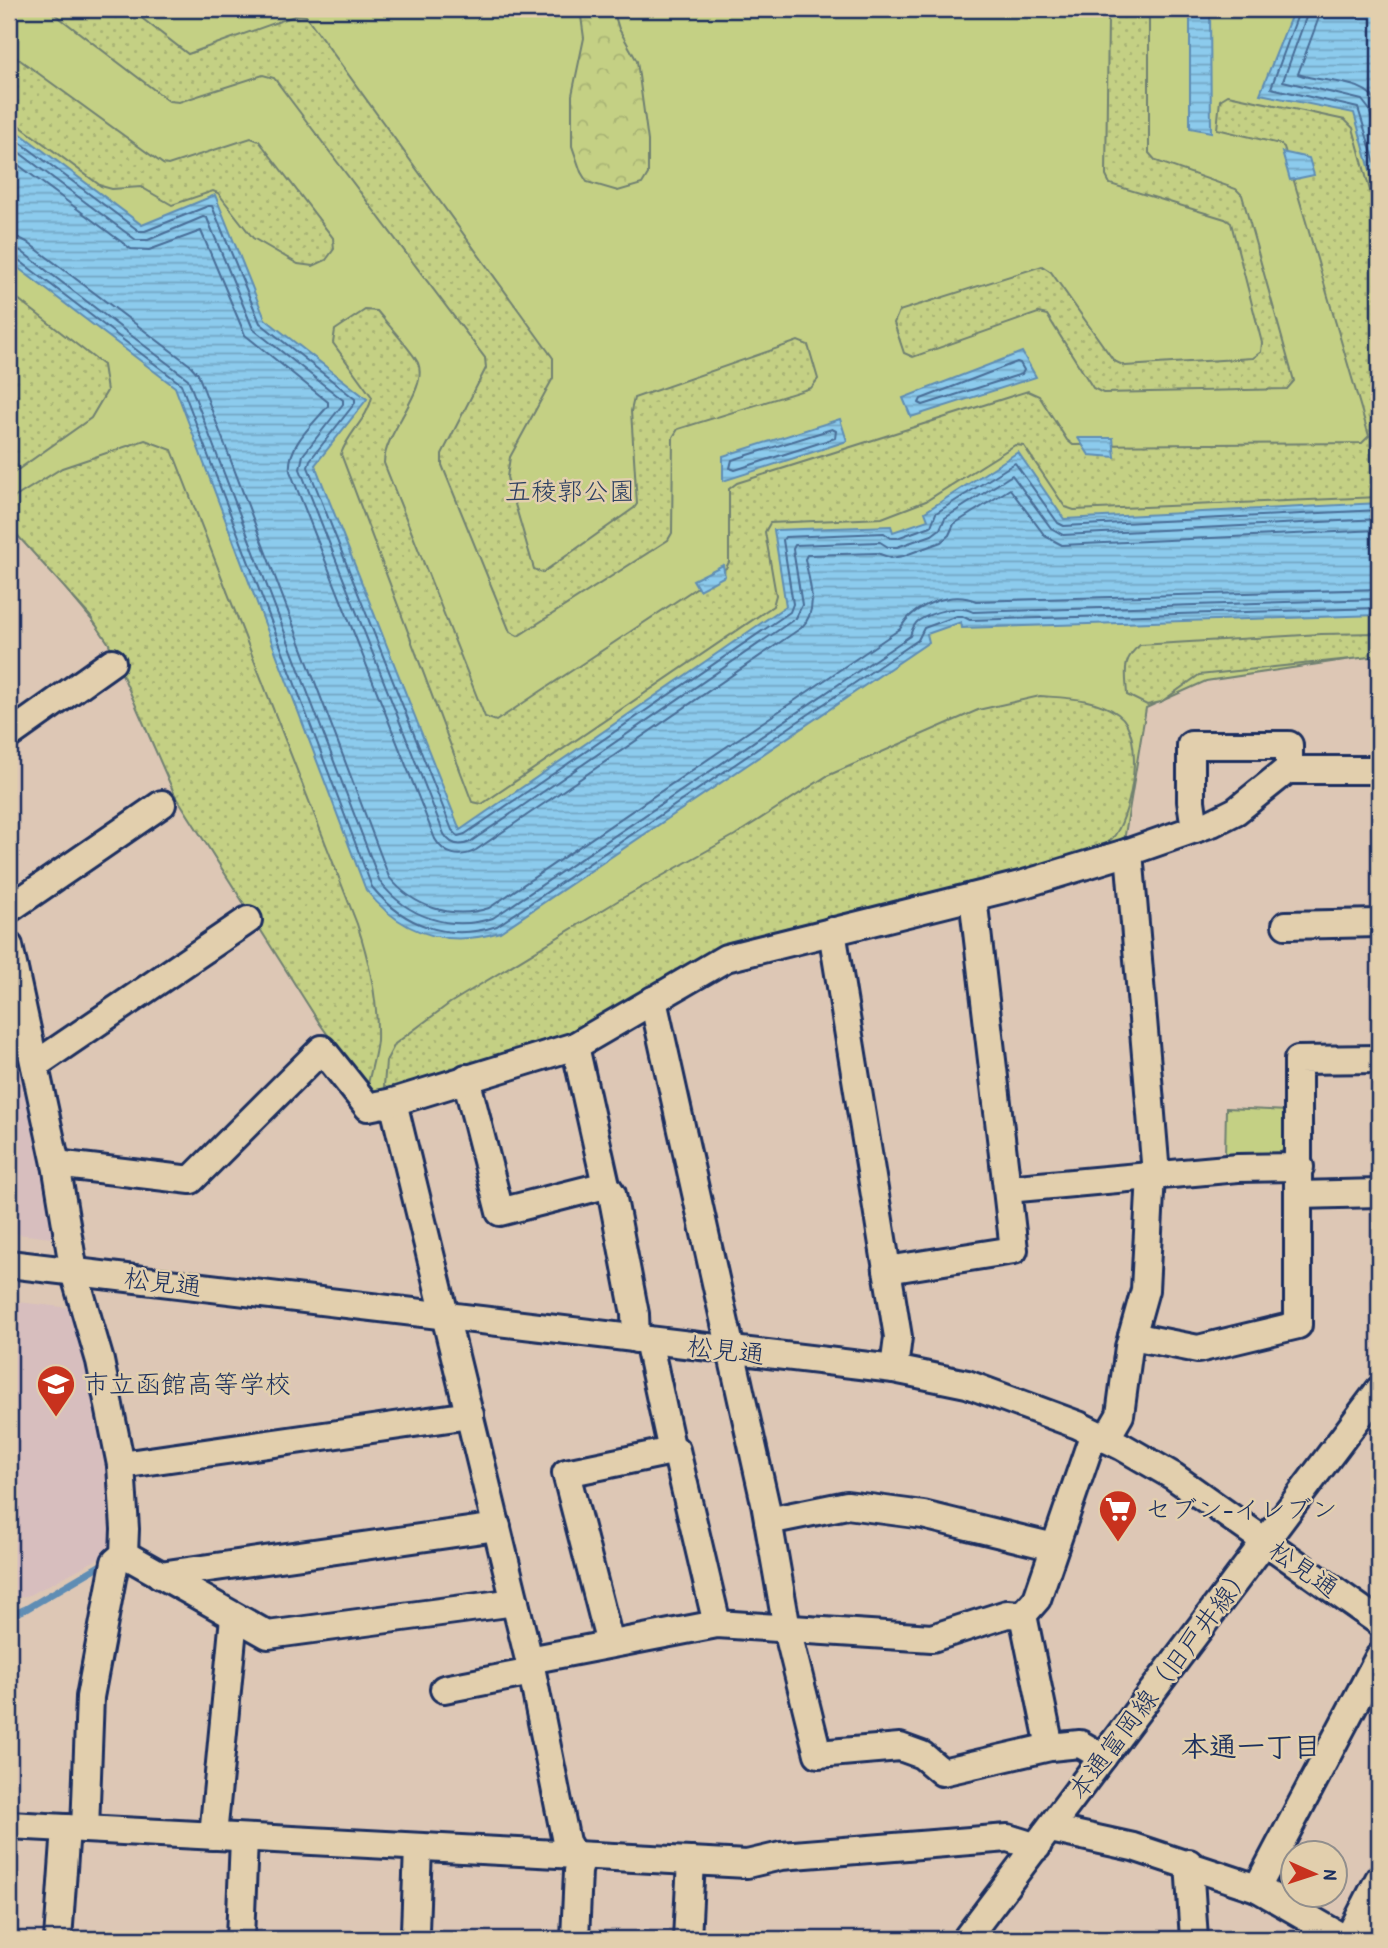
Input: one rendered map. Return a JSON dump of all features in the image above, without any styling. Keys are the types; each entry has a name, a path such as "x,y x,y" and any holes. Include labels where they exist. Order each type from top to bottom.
{"street":[{"path":"9,735 112,662"},
{"path":"1195,829 1191,801 1191,744 1289,745 1289,770"},
{"path":"55,1164 191,1180 322,1049 368,1107 393,1102 575,1046 726,958 973,897 1129,852 1195,829 1236,811 1289,770 1379,770"},
{"path":"9,909 163,804"},
{"path":"1023,1615 1037,1599 1054,1548 1100,1436 1120,1415 1132,1336 1145,1290 1154,1174 1129,852"},
{"path":"887,1270 1014,1250 973,897"},
{"path":"35,1065 248,920"},
{"path":"1286,925 1379,923"},
{"path":"832,931 898,1337 894,1369"},
{"path":"9,946 55,1164 74,1272 100,1361 121,1465 125,1530 124,1554 115,1562 90,1697 76,1828 58,1939"},
{"path":"653,1000 768,1521 787,1629 818,1754 900,1747 922,1755 942,1772 1051,1747 1080,1744 1103,1757"},
{"path":"575,1046 606,1185 612,1194 632,1301 672,1451"},
{"path":"1132,1336 1198,1349 1298,1325 1298,1060 1379,1059"},
{"path":"466,1079 500,1212 606,1185"},
{"path":"393,1102 530,1666 566,1842 579,1856 575,1939"},
{"path":"1007,1189 1154,1174 1300,1167"},
{"path":"1299,1195 1379,1193"},
{"name":"松見通","path":"9,1264 894,1369 967,1384 1045,1412 1100,1436 1173,1476 1379,1622"},
{"name":"本通富岡線（旧戸井線）","path":"966,1939 1379,1390"},
{"path":"121,1465 471,1415"},
{"path":"610,1644 566,1473 676,1450 716,1624"},
{"path":"768,1521 847,1505 923,1515 1054,1548"},
{"path":"160,1575 497,1527"},
{"path":"124,1554 268,1635 515,1602"},
{"path":"444,1689 610,1644 716,1624 932,1638 1007,1614 1023,1615"},
{"path":"1023,1615 1051,1747"},
{"path":"213,1836 234,1617"},
{"path":"1257,1888 1379,1657"},
{"path":"9,1825 747,1864 781,1856 1008,1838 1044,1838 1133,1847 1189,1863 1257,1888 1349,1935 1379,1936"},
{"path":"240,1939 244,1838"},
{"path":"415,1931 418,1847"},
{"path":"687,1939 691,1861"},
{"path":"1189,1863 1194,1939"},
{"path":"1349,1935 1379,1879"}],"shaded area":[{"path":"9,1003 58,1228 52,1238 9,1233"},
{"name":"市立函館高等学校","path":"9,1301 80,1309 110,1468 113,1530 107,1554 30,1595 9,1600"}],"green space":[{"name":"五稜郭公園","path":"9,9 1379,9 1379,655 1206,681 1146,708 1124,841 720,948 562,1042 372,1094 112,644 9,521"},
{"path":"48,9 130,9 188,54 297,15 306,16 553,358 553,378 510,457 507,477 534,569 542,573 637,504 631,411 634,398 798,341 808,345 818,379 811,388 678,429 673,437 672,533 668,540 518,636 510,632 442,465 442,454 486,368 485,358 274,78 263,75 179,102 169,101"},
{"path":"580,9 613,9 619,29 637,61 648,141 648,174 642,184 618,191 587,182 572,146 572,95 584,38"},
{"path":"1113,11 1143,11 1149,19 1149,153 1156,161 1236,189 1242,195 1294,381 1287,389 1103,393 1093,388 1047,315 1038,313 913,357 904,353 894,323 899,311 1042,266 1051,272 1114,361 1125,366 1253,358 1261,352 1262,343 1231,223 1110,184 1106,176 1108,19"},
{"path":"9,52 163,164 168,165 251,138 259,141 333,238 334,249 326,260 313,266 298,264 253,238 218,193 213,191 172,205 141,187 112,189 101,186 9,118"},
{"path":"1228,95 1345,120 1353,128 1379,224 1379,497 1074,510 1065,507 1024,446 1015,445 926,501 882,518 770,523 765,532 776,595 773,606 482,804 472,802 341,454 372,397 333,343 335,330 365,310 377,311 418,363 420,374 417,386 391,438 384,463 485,717 496,721 726,568 729,562 729,489 737,483 1028,391 1039,396 1073,445 1362,443 1369,436 1284,147 1217,129 1220,100"},
{"path":"9,292 103,365 107,391 91,418 9,476"},
{"path":"145,440 172,450 357,924 369,966 376,1010 376,1045 368,1084 364,1085 320,1024 174,793 109,644 90,616 9,526 9,501 62,468"},
{"path":"1379,633 1379,656 1199,675 1161,702 1147,705 1127,695 1127,662 1140,645"},
{"path":"1040,696 1080,700 1109,709 1127,724 1132,738 1133,773 1127,809 1115,835 1095,853 640,995 563,1038 388,1090 384,1086 386,1061 395,1044 450,1003 619,900 735,835 827,776 978,710"},
{"path":"1226,1108 1288,1111 1289,1144 1279,1154 1225,1156"}],"water":[{"path":"1190,9 1210,9 1211,132 1190,128"},
{"path":"1294,9 1379,9 1379,202 1354,113 1260,94"},
{"path":"9,125 142,225 215,195 265,319 367,399 315,465 460,830 786,606 774,530 891,526 893,532 928,520 925,512 1018,452 1064,519 1379,503 1379,615 962,628 961,622 927,634 929,642 500,932 461,938 426,933 394,917 366,890 175,387 9,261"},
{"path":"1282,152 1309,158 1314,175 1290,180"},
{"path":"1022,352 1036,377 911,417 903,398"},
{"path":"840,419 847,441 723,481 723,456"},
{"path":"1078,438 1113,438 1115,457 1089,455"},
{"path":"723,565 725,576 699,590 693,580"}],"waterway":[{"path":"9,1616 26,1609 101,1565"}],"place":[{"name":"市立函館高等学校","path":"56,1418"},
{"name":"セブン-イレブン","path":"1118,1543"}],"district":[{"name":"本通一丁目","path":"1251,1746"}]}
